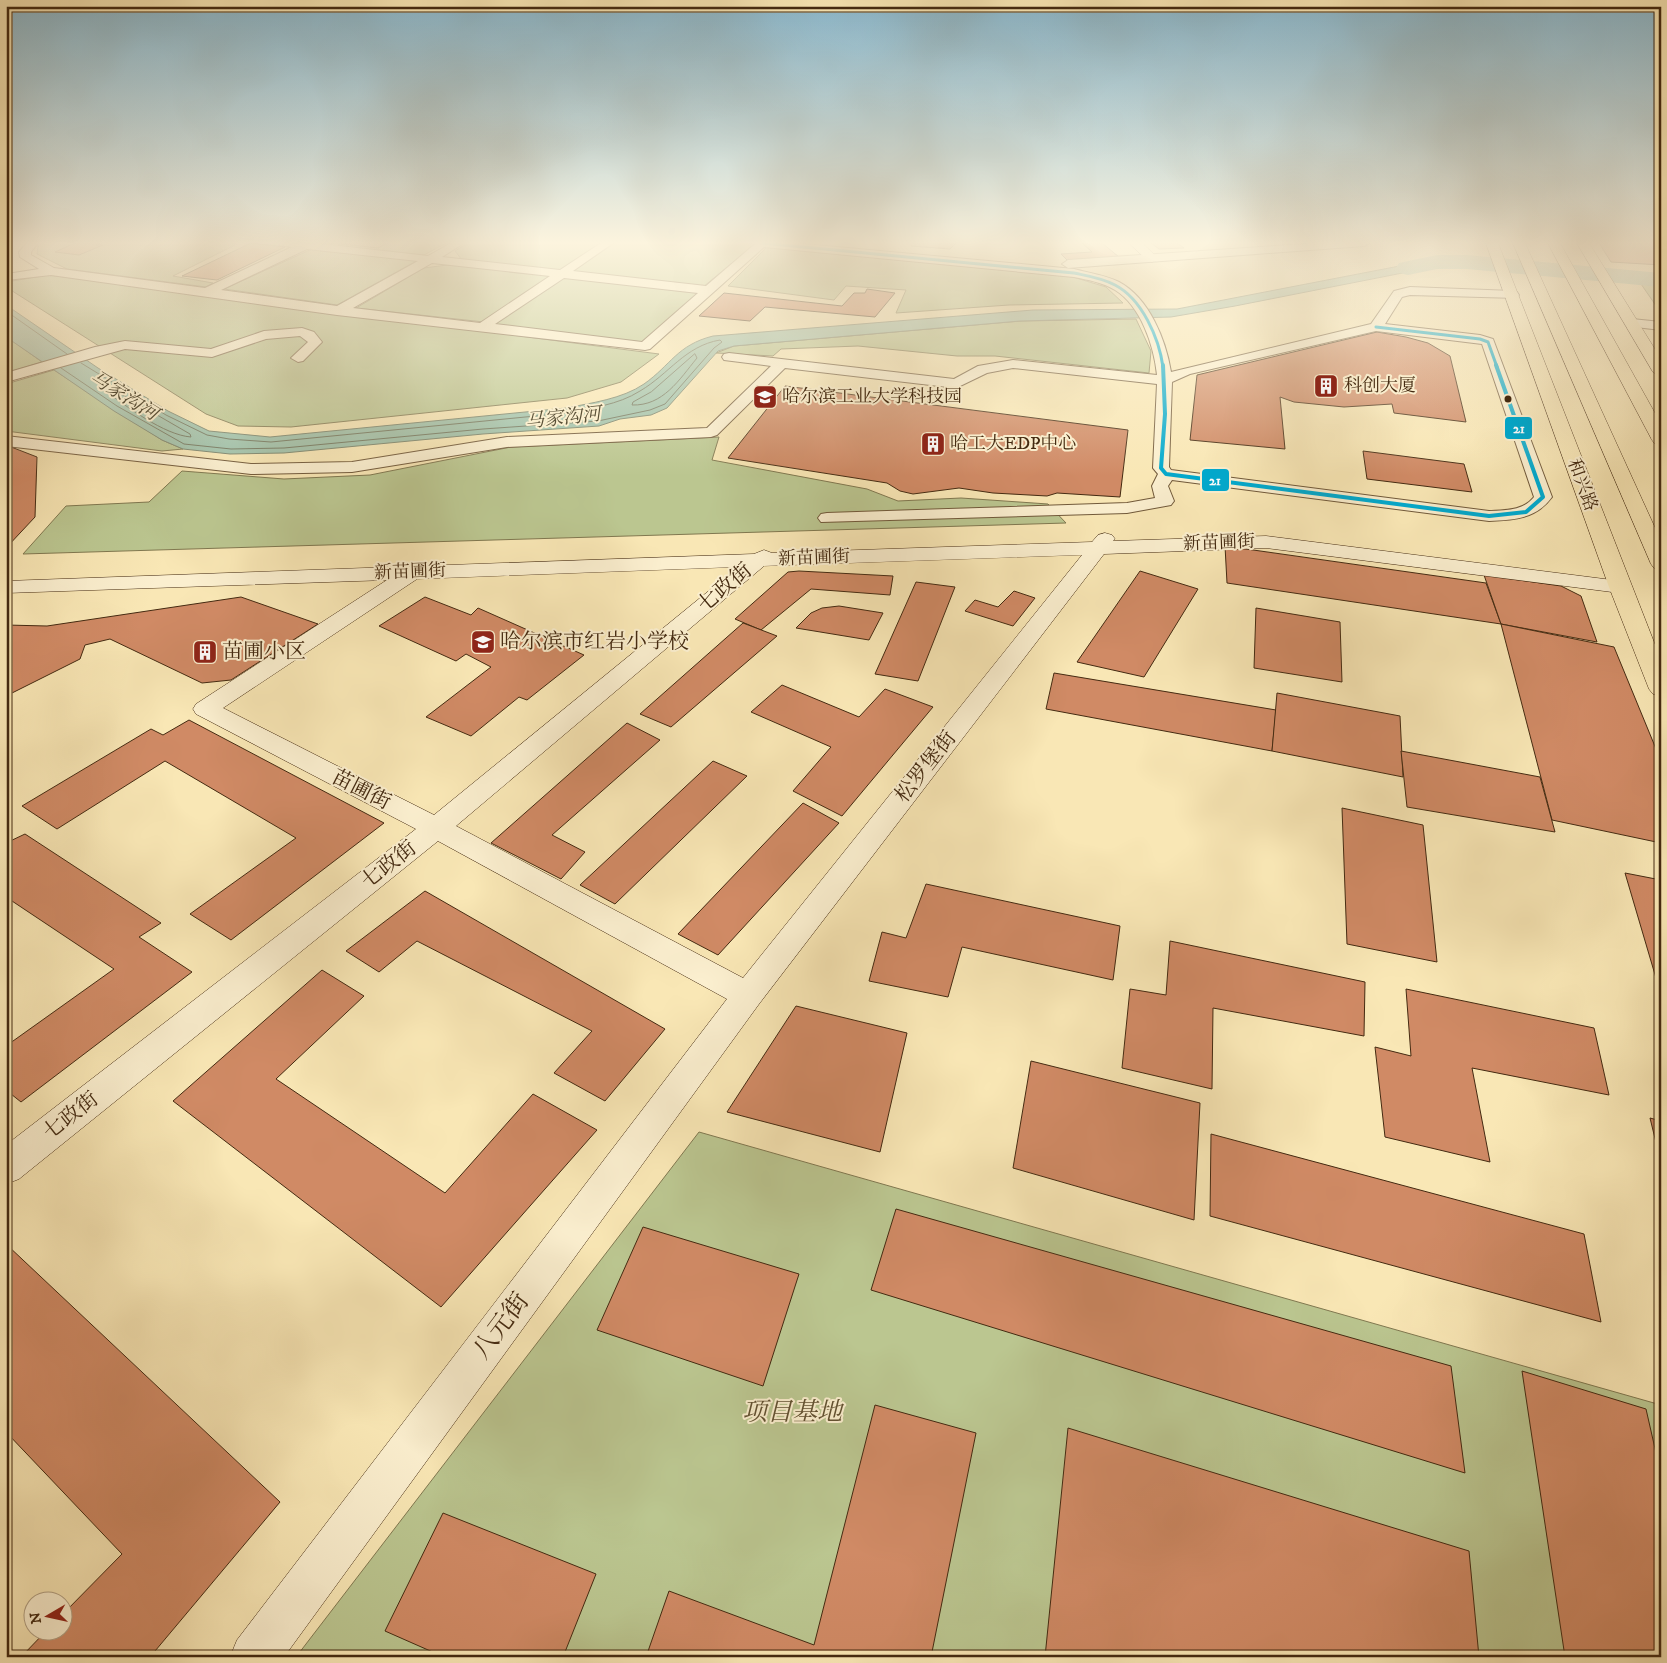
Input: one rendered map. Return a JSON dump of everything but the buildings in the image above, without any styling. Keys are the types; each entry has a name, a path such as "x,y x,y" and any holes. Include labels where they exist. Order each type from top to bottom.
{"highway":[{"name":"和兴路","path":"1522,321 1618,582 1661,689"},
{"name":"和兴路","path":"1553,321 1661,564"},
{"path":"1597,321 1661,440"},
{"path":"1632,323 1648,351 1650,374 1640,400"}],"street":[{"path":"6,378 100,350 125,345 212,353 264,335 302,332 322,321"},
{"path":"436,321 645,346 674,321"},
{"path":"484,326 492,321"},
{"path":"729,357 956,384 983,369 1012,364 1163,380 1185,370 1376,327 1480,339 1488,342 1543,498 1537,508 1518,515 1489,516 1166,474 1161,468 1165,427 1163,380 1162,359 1146,321"},
{"path":"1376,327 1380,321"},
{"path":"1632,323 1661,326"},
{"path":"298,358 315,342 309,335 302,332"},
{"path":"6,441 251,469 352,467 507,442 711,432 781,364"},
{"path":"827,518 1127,508 1164,501 1160,486 1166,474"},
{"name":"新苗圃街","path":"6,587 418,569 1102,544 1266,542 1618,582"},
{"name":"松罗堡街","path":"748,995 1102,544"},
{"name":"七政街","path":"6,1167 436,828 762,557"},
{"name":"新苗圃街","path":"6,577 418,569"},
{"name":"苗圃街","path":"418,569 205,709 436,828 748,995"},
{"name":"八元街","path":"254,1657 748,995"}],"green space":[{"path":"59,321 401,321 659,354 621,382 567,398 291,427 238,426 206,414"},
{"path":"500,321 666,321 642,342 493,325"},
{"path":"1021,321 1137,321 1151,351 1149,373 995,356 957,356 858,346 781,349 773,356 716,353 734,346"},
{"path":"6,336 42,362 6,373"},
{"path":"54,370 162,440 183,449 162,451 6,431 6,384"},
{"path":"719,437 712,460 867,489 898,501 961,498 1048,504 1066,523 23,554 66,506 149,502 182,471 284,479 370,475 511,447"},
{"name":"项目基地","path":"699,1132 1661,1405 1661,1657 296,1657"}],"water":[{"name":"马家沟河","path":"6,321 29,321 98,368 168,411 209,431 270,437 566,408 596,402 616,397 644,384 682,350 713,336 902,321 1035,321 734,346 718,351 667,408 651,415 620,419 599,426 483,434 284,453 230,454 183,449 162,440 114,411 6,337"}],"transit line":[{"name":"21","path":"1147,321 1160,352 1164,373 1165,400 1161,468 1166,474 1489,516 1519,514 1538,504 1543,497 1488,342 1480,339 1376,327"}],"place":[{"name":"科创大厦","path":"1326,386"},
{"name":"哈尔滨工业大学科技园","path":"765,397"},
{"name":"哈工大EDP中心","path":"933,444"},
{"name":"哈尔滨市红岩小学校","path":"483,642"},
{"name":"苗圃小区","path":"205,652"}]}
